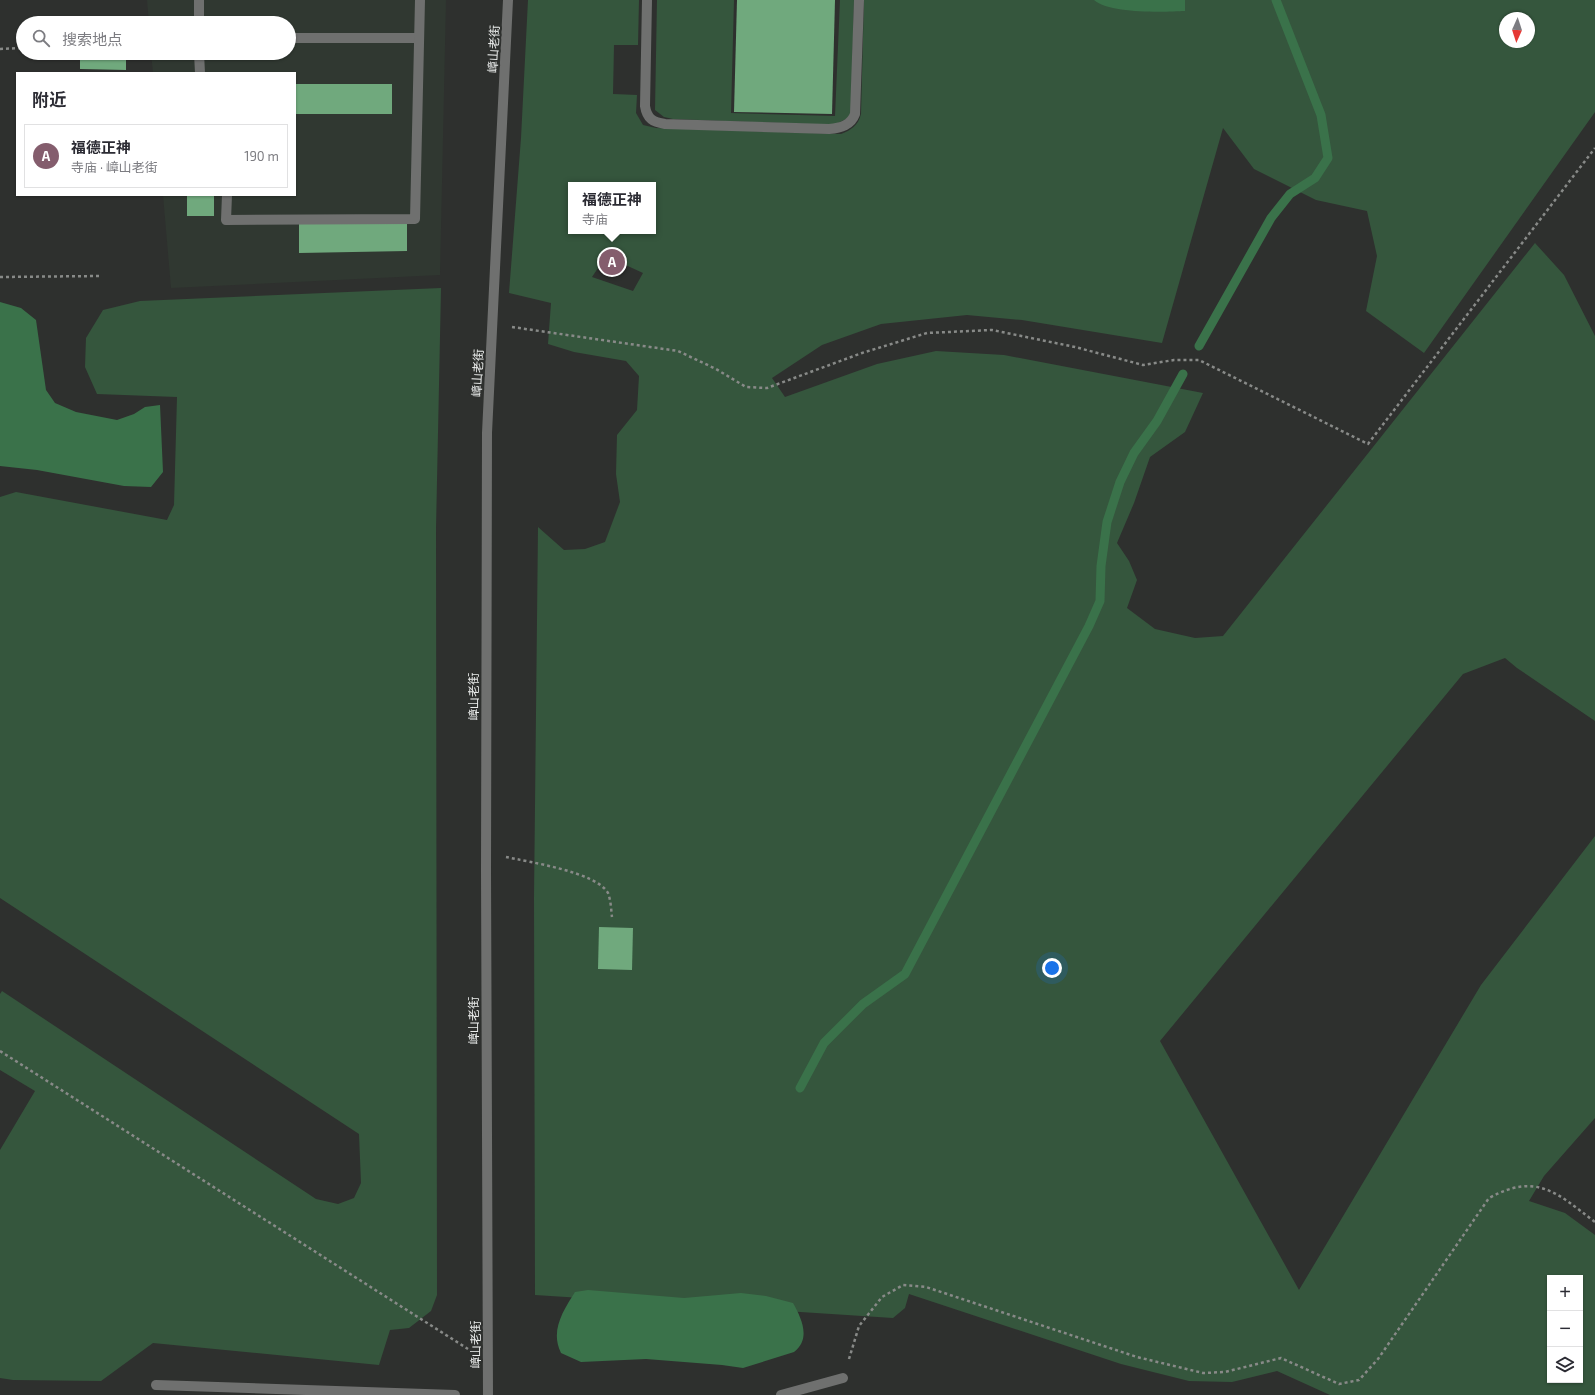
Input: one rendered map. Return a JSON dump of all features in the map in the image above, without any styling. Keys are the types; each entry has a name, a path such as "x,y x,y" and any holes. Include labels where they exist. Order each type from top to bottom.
{"street":[{"path":"199,0 199,16"},
{"path":"226,196 226,220 415,219 420,0"},
{"name":"嶂山老街","path":"488,1395 486,852 487,433 508,0"},
{"path":"647,0 645,106 646,115 651,120 666,124 829,130 846,125 853,121 855,114 859,0"},
{"path":"296,38 419,38"},
{"path":"200,60 200,72"},
{"path":"781,1395 844,1378"},
{"path":"156,1385 455,1395"}],"path":[{"path":"0,49 16,48"},
{"path":"492,324 678,351 746,387 767,388 862,353 927,333 992,330 1074,347 1143,365 1174,360 1199,360 1368,444 1595,148"},
{"path":"0,277 100,276"},
{"path":"486,852 579,874 598,883 607,892 610,900 612,917"},
{"path":"0,1051 488,1362"},
{"path":"844,1378 859,1326 882,1297 904,1285 926,1287 1137,1357 1203,1372 1225,1372 1281,1358 1339,1384 1359,1380 1378,1359 1489,1198 1507,1188 1531,1186 1553,1190 1595,1222"}],"shaded area":[{"path":"147,0 446,0 440,275 171,288 163,196 296,196 296,72 153,72 152,60 296,60 296,16 148,16"},
{"path":"528,0 639,0 638,45 614,45 613,94 637,95 636,113 643,125 656,128 841,134 854,127 861,114 864,0 1595,0 1595,112 1424,353 1366,311 1377,256 1367,211 1316,200 1254,169 1223,128 1162,343 1022,320 967,315 881,324 822,345 772,378 785,397 877,364 936,351 1004,355 1203,393 1185,432 1150,457 1134,503 1117,543 1129,561 1137,580 1127,608 1155,629 1195,638 1223,636 1535,243 1564,275 1595,336 1595,721 1517,668 1505,658 1463,674 1160,1041 1299,1290 1481,985 1595,836 1595,1118 1544,1176 1529,1201 1565,1213 1595,1235 1595,1395 1330,1395 1277,1371 1232,1382 1189,1381 1121,1364 909,1294 905,1308 893,1318 535,1295 534,898 538,527 564,550 585,549 605,542 620,502 616,474 617,435 637,410 639,376 626,361 574,352 548,344 551,303 509,293 521,138","holes":["606,256 643,273 633,291 592,277"]},
{"path":"657,0 734,0 731,113 835,116 840,0 854,0 851,115 834,125 673,119 664,117 655,110"},
{"path":"1094,0 1185,0 1185,11 1151,12 1124,10 1102,5"},
{"path":"441,288 436,529 437,1295 431,1311 409,1328 390,1330 379,1365 153,1343 101,1381 13,1380 0,1378 0,1150 35,1091 0,1070 0,994 2,991 316,1199 338,1204 354,1198 361,1183 359,1134 0,898 0,497 16,492 167,520 174,505 177,397 97,394 85,367 86,338 103,310 140,301"},
{"path":"0,302 21,308 36,320 46,390 55,403 76,412 117,420 134,414 145,407 160,405 163,472 151,487 124,486 37,470 0,466"},
{"path":"588,1290 684,1298 741,1293 766,1296 793,1303 802,1322 804,1335 799,1347 794,1352 743,1368 646,1359 581,1362 561,1353 558,1345 557,1329 562,1314 575,1292"}],"building":[{"path":"737,0 835,0 832,114 734,112"},
{"path":"80,60 126,60 126,70 80,69"},
{"path":"296,84 392,84 392,114 296,114"},
{"path":"187,196 214,196 214,216 187,216"},
{"path":"407,222 407,251 299,253 299,224"},
{"path":"599,927 633,928 632,970 598,969"}],"waterway":[{"path":"1199,346 1271,218 1290,194 1315,178 1328,158 1321,115 1276,0"},
{"path":"800,1088 824,1043 863,1004 905,974 1089,626 1100,601 1101,566 1107,522 1120,482 1134,453 1157,421 1183,374"}],"place":[{"name":"福德正神","path":"612,262"}]}
